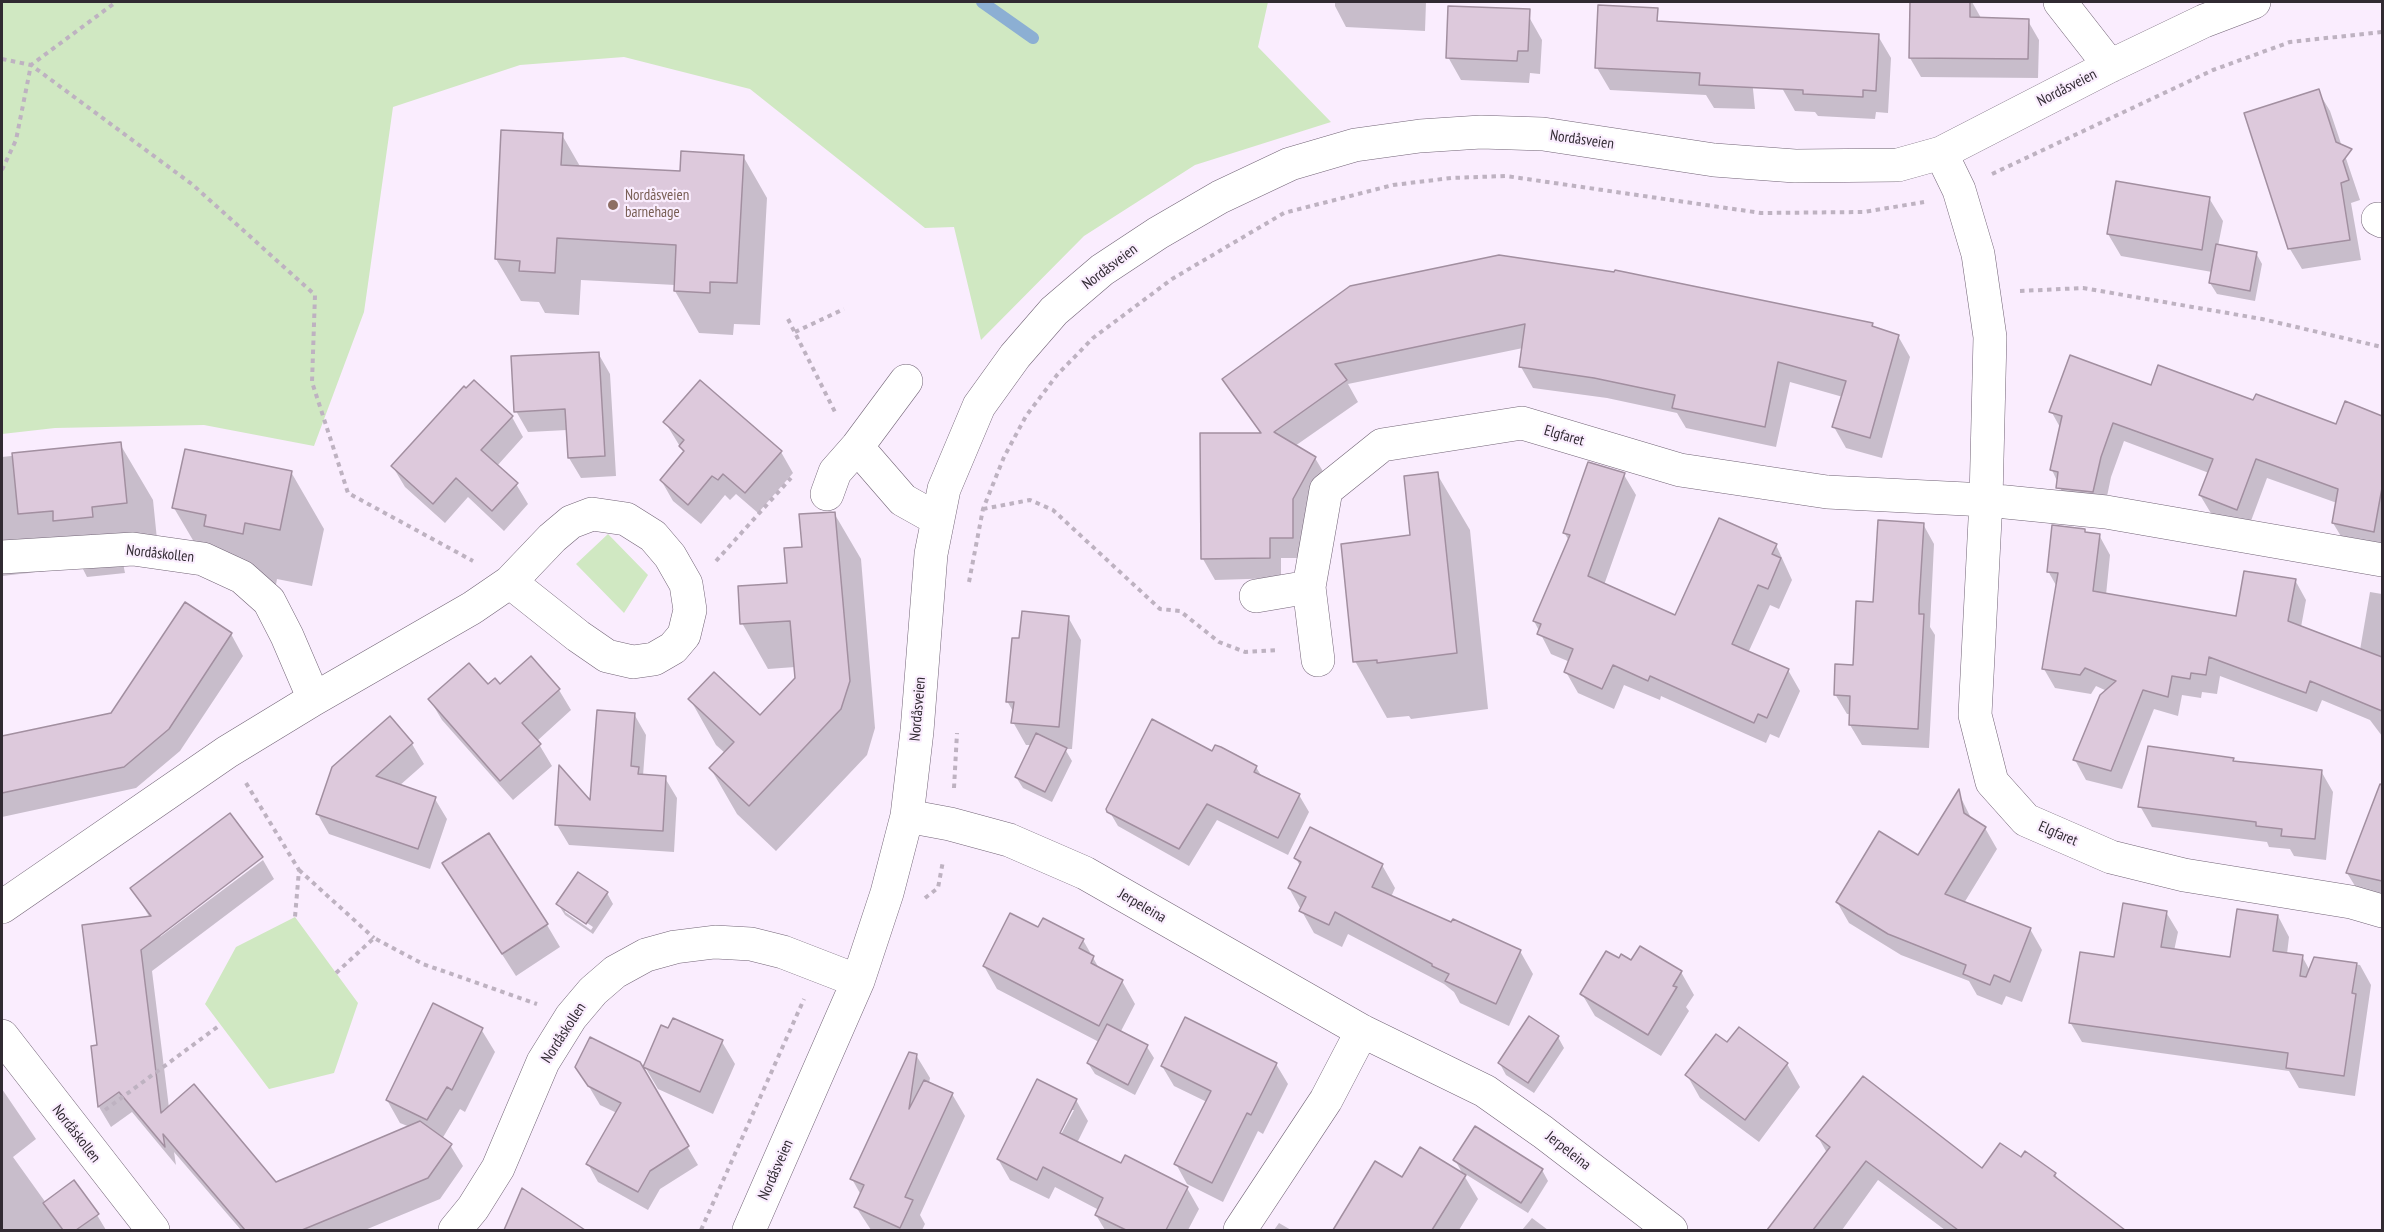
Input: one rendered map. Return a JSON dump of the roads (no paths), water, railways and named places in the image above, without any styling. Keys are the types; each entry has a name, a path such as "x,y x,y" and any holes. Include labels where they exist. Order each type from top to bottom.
{"street":[{"name":"Nordåsveien","path":"2060,2 2110,66"},
{"name":"Nordåsveien","path":"749,1230 858,981 887,893 907,816 917,731 926,599 937,519 944,489 979,406 1015,356 1054,311 1102,270 1158,233 1220,197 1290,164 1355,145 1420,136 1481,132 1543,134 1714,160 1845,168 1898,165 1941,153 2110,66 2204,21 2254,2"},
{"name":"Elgfaret","path":"1941,153 1959,190 1978,254 1990,337 1986,500 1975,715 1992,782 2026,820 2111,857 2184,875 2351,902 2382,910"},
{"path":"827,494 835,472 857,447 906,381"},
{"name":"Elgfaret","path":"1318,660 1309,587 1326,490 1382,445 1521,423 1680,470 1827,492 1986,500 2106,512 2382,560"},
{"path":"857,447 903,500 937,519"},
{"path":"2,907 226,752 472,608 510,582 558,532 571,522 592,514 626,519 653,536 670,556 686,584 690,610 684,635 673,648 654,659 633,662 607,656 510,582"},
{"name":"Nordåskollen","path":"2,557 133,549 202,559 242,577 268,601 287,636 314,699"},
{"path":"1256,596 1309,587"},
{"name":"Jerpeleina","path":"907,816 950,824 1009,840 1085,873 1362,1031 1485,1091 1543,1132 1671,1230"},
{"name":"Nordåskollen","path":"455,1230 473,1208 498,1168 543,1062 571,1017 593,991 615,972 646,955 675,947 715,942 751,944 819,964 858,981"},
{"path":"1240,1230 1326,1100 1362,1031"},
{"name":"Nordåskollen","path":"2,1036 74,1132 153,1230"}],"waterway":[{"path":"982,2 1033,38"}],"place":[{"name":"Nordåsveien barnehage","path":"613,205"}]}
